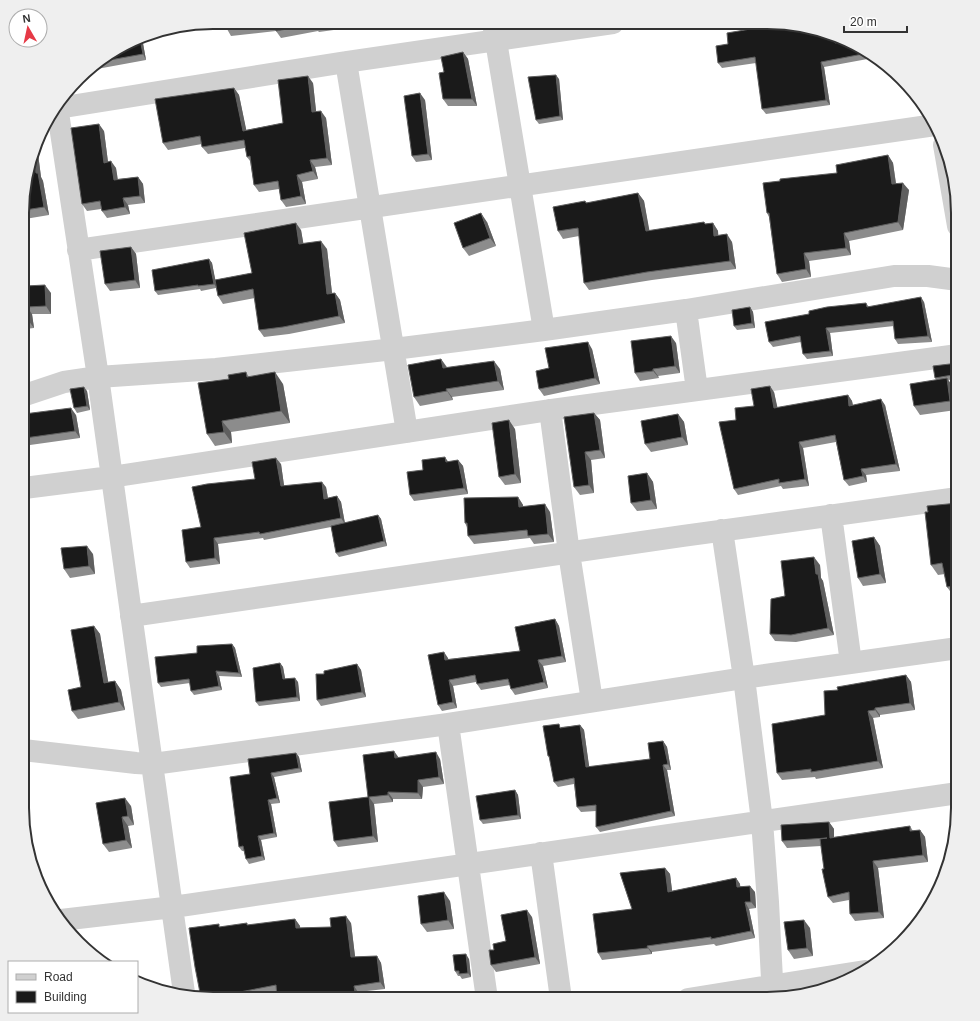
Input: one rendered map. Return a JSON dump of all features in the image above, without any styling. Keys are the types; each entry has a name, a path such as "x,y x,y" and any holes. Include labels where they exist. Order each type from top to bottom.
{"street":[{"path":"63,106 346,62 494,31 524,29"},
{"path":"494,31 544,330"},
{"path":"346,62 407,432"},
{"path":"59,113 98,377 183,989"},
{"path":"78,250 929,126"},
{"path":"29,393 64,382 98,377 216,369 544,330 686,310 894,276 928,276 951,279"},
{"path":"686,310 697,390"},
{"path":"29,487 111,477 550,410 951,356"},
{"path":"550,410 569,553 592,701"},
{"path":"131,616 722,530 951,499"},
{"path":"831,515 851,663"},
{"path":"722,530 744,678 762,821 768,902 772,992 843,975"},
{"path":"29,751 153,764 448,724 744,678 951,649"},
{"path":"448,724 486,992"},
{"path":"67,919 173,906 951,794"},
{"path":"541,853 560,992"}],"building":[{"path":"276,29 287,29 276,31"},
{"path":"750,29 779,29 814,35 837,43 860,55 821,62 826,100 762,109 755,57 718,63 716,46 728,44 727,33"},
{"path":"141,44 143,54 111,60"},
{"path":"463,52 472,99 443,99 439,73 444,72 441,57"},
{"path":"556,75 560,116 536,120 528,77"},
{"path":"308,76 312,112 321,111 327,158 310,160 313,171 297,175 301,196 281,200 278,181 254,185 250,156 247,157 244,140 202,147 200,136 163,143 155,99 234,88 243,131 283,123 278,80"},
{"path":"420,93 428,154 412,156 404,96"},
{"path":"99,124 104,163 111,161 114,180 138,177 140,196 123,198 125,207 102,211 100,201 82,204 71,128"},
{"path":"888,155 892,184 903,183 898,222 844,233 846,248 804,253 806,269 777,274 769,213 767,213 763,183 780,181 780,179 837,173 836,165"},
{"path":"35,166 36,173 38,173 44,207 29,209"},
{"path":"638,193 646,231 704,222 705,224 713,223 714,236 727,234 730,261 647,272 584,283 578,228 558,231 553,207 585,201 586,203"},
{"path":"481,213 490,238 463,248 454,223"},
{"path":"296,223 299,244 321,241 327,294 335,293 339,316 259,330 253,289 218,296 215,280 252,273 244,233"},
{"path":"131,247 135,280 105,284 100,251"},
{"path":"209,259 214,284 155,291 152,270"},
{"path":"45,285 46,306 29,307 29,286"},
{"path":"921,297 928,336 895,339 893,321 826,328 830,351 803,354 800,336 769,342 765,322 809,314 809,311 827,307 866,303 867,307"},
{"path":"750,307 752,323 734,326 732,310"},
{"path":"671,336 675,366 635,373 631,341"},
{"path":"588,342 595,378 539,389 536,371 549,368 545,348"},
{"path":"441,359 443,368 494,361 498,381 446,389 447,391 414,397 408,365"},
{"path":"951,364 951,375 935,378 933,366"},
{"path":"246,372 247,377 275,372 281,411 222,421 224,432 207,434 198,383 229,379 228,375"},
{"path":"947,378 950,401 914,406 910,384"},
{"path":"770,386 774,408 848,395 849,406 881,399 896,464 861,469 863,476 844,480 835,435 799,442 805,479 779,483 779,479 734,489 719,422 736,420 735,408 754,406 751,389"},
{"path":"84,387 87,406 74,408 70,389"},
{"path":"71,408 75,431 29,437 29,413"},
{"path":"594,413 600,450 585,452 589,485 574,487 564,417"},
{"path":"678,414 682,437 645,444 641,421"},
{"path":"509,420 515,474 499,477 492,423"},
{"path":"445,457 446,462 458,460 464,488 410,495 407,472 423,470 422,460"},
{"path":"276,458 281,486 322,482 324,499 337,496 341,518 260,534 259,532 214,538 215,558 186,562 182,530 201,527 192,487 255,479 252,462"},
{"path":"647,473 651,500 631,503 628,476"},
{"path":"518,497 519,507 545,504 548,534 528,536 527,530 468,536 467,523 465,523 464,498"},
{"path":"951,504 951,586 947,587 942,563 931,565 925,512 928,512 927,506"},
{"path":"378,515 384,541 336,553 331,526"},
{"path":"874,537 880,574 858,578 852,541"},
{"path":"87,546 89,566 64,569 61,548"},
{"path":"814,557 816,574 818,574 828,628 791,635 770,634 771,599 785,596 781,561"},
{"path":"555,619 562,656 538,660 544,682 511,689 508,679 477,684 475,675 449,680 453,702 438,705 428,655 444,652 445,660 520,651 515,627"},
{"path":"94,626 104,683 115,681 119,702 72,711 68,690 81,687 71,630"},
{"path":"232,644 239,673 216,671 219,686 191,691 189,679 158,683 155,657 197,653 197,646"},
{"path":"280,663 283,679 295,678 297,697 256,702 253,668"},
{"path":"357,664 362,692 317,700 316,674 324,674 324,671"},
{"path":"906,675 910,703 875,708 875,710 868,711 878,761 811,772 811,769 777,773 772,724 825,715 824,691 838,690 837,687"},
{"path":"559,724 560,728 580,725 586,767 650,759 648,743 663,741 668,764 663,765 671,811 596,827 596,805 577,807 574,778 554,782 543,726"},
{"path":"394,751 395,758 436,752 439,777 418,780 418,793 388,792 388,795 369,797 373,836 334,841 329,802 368,797 363,755"},
{"path":"296,753 299,768 271,773 277,798 268,800 274,833 258,836 262,856 246,859 243,846 239,847 230,777 250,774 248,759"},
{"path":"515,790 518,815 480,820 476,796"},
{"path":"125,798 128,816 122,817 126,840 103,844 96,803"},
{"path":"829,822 830,838 910,826 910,831 920,830 923,855 873,861 879,912 850,914 849,892 828,897 822,869 824,869 820,839 827,838 782,841 781,825"},
{"path":"665,868 668,892 736,878 737,887 750,886 751,902 745,902 751,931 711,939 711,937 647,946 648,948 598,953 593,914 632,909 620,873"},
{"path":"444,892 448,920 421,924 418,896"},
{"path":"527,910 535,957 491,965 489,950 494,950 493,944 506,941 501,915"},
{"path":"346,916 351,957 377,956 380,982 354,986 355,992 276,992 276,985 240,992 200,992 189,928 219,924 219,927 247,923 247,925 295,919 296,928 331,927 330,918"},
{"path":"804,920 807,948 788,950 784,922"},
{"path":"466,954 468,973 459,974 459,971 455,971 453,955"}]}
